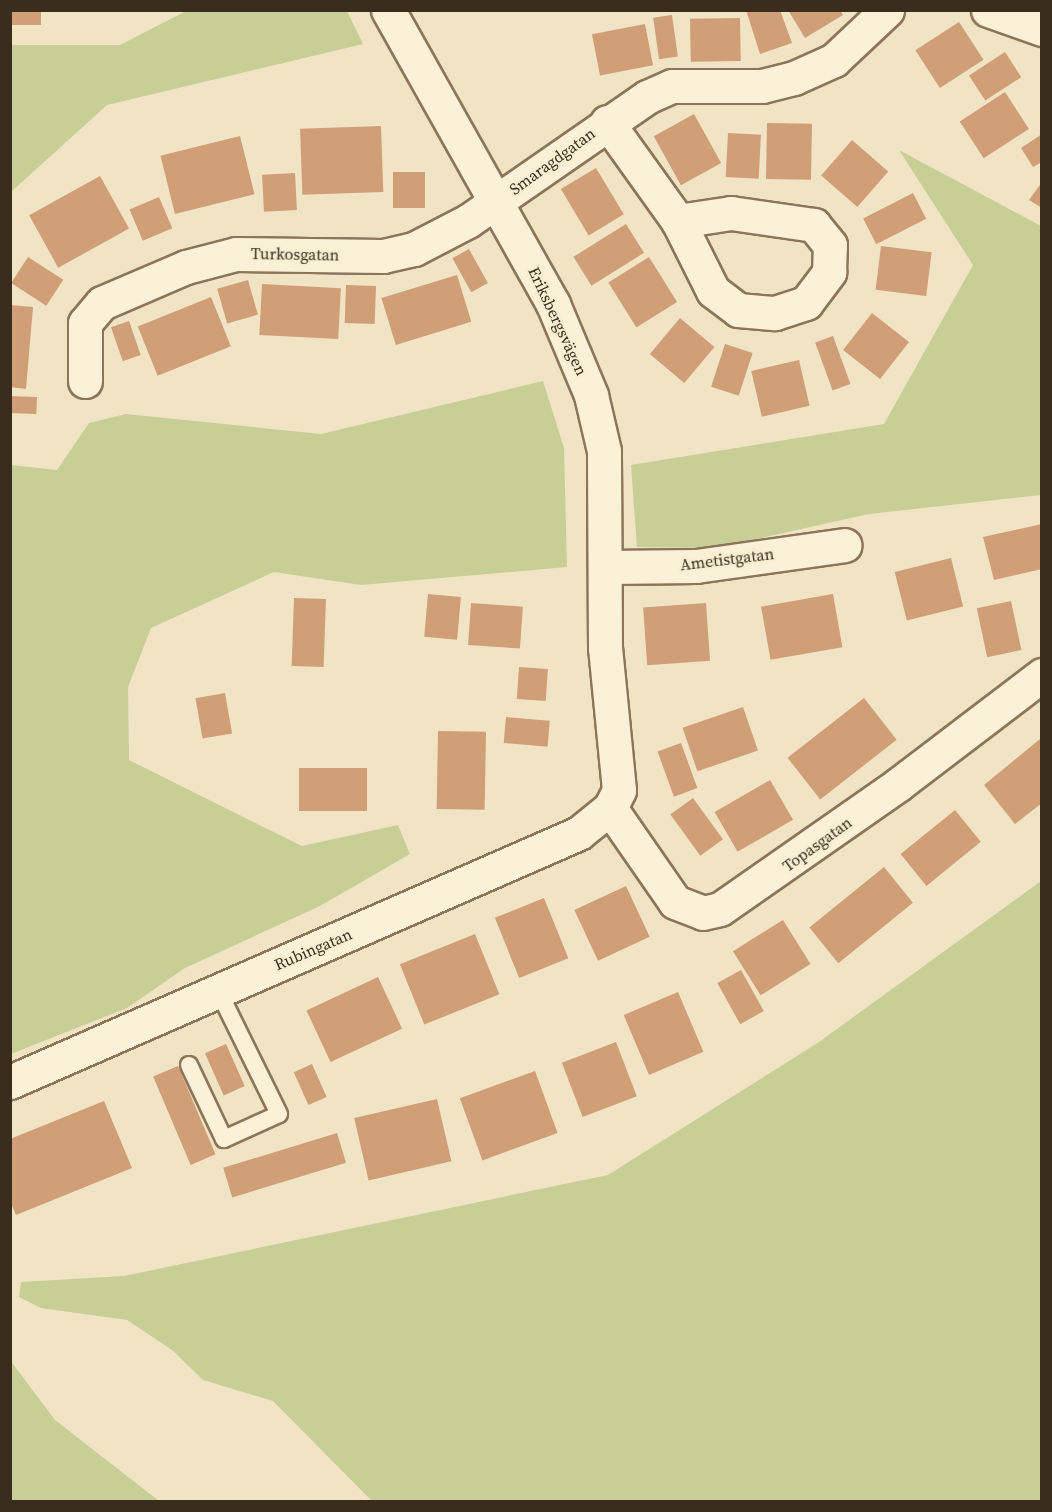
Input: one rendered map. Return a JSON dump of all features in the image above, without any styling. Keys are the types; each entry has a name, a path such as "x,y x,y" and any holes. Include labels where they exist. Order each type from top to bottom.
{"street":[{"name":"Eriksbergsvägen","path":"388,10 498,201 553,304 591,395 604,451 607,567 605,648 620,778 610,807"},
{"name":"Smaragdgatan","path":"498,201 607,122 672,86 762,86 795,78 834,60 887,10"},
{"path":"988,10 1041,29"},
{"name":"Smaragdgatan","path":"607,122 678,221"},
{"name":"Turkosgatan","path":"86,381 85,322 102,303 186,267 236,254 383,256 414,249 498,201"},
{"name":"Ametistgatan","path":"607,567 696,566 845,545"},
{"name":"Topasgatan","path":"610,807 675,902 703,913 720,909 899,784 1041,675"},
{"name":"Rubingatan","path":"10,1082 579,833 610,807"}],"lane":[{"path":"189,1065 224,1140 279,1114 218,990"}],"green space":[{"path":"186,11 347,11 363,44 107,105 11,192 11,45 120,45"},
{"path":"899,150 1041,226 1041,495 869,514 716,548 637,547 631,465 884,424 973,265"},
{"path":"543,381 564,448 567,567 361,585 274,572 151,628 128,687 129,760 302,846 398,825 410,854 320,906 185,968 127,1008 11,1054 11,465 57,470 89,423 126,414 321,434"},
{"path":"1041,881 1041,1501 372,1501 273,1401 203,1380 172,1350 127,1320 41,1308 19,1297 21,1282 124,1276 608,1175 819,1042"},
{"path":"10,1360 55,1420 159,1501 11,1501"}],"building":[{"path":"10,10 41,10 41,25 10,25"},
{"path":"746,10 780,10 792,43 760,54"},
{"path":"788,10 840,10 843,15 805,38"},
{"path":"672,15 678,57 659,59 653,18"},
{"path":"740,18 741,61 691,62 690,19"},
{"path":"959,22 984,60 940,88 915,50"},
{"path":"645,24 653,65 600,76 592,34"},
{"path":"1005,52 1021,77 985,101 969,75"},
{"path":"1005,92 1029,129 984,158 960,121"},
{"path":"694,114 721,163 681,185 654,136"},
{"path":"767,123 812,124 811,180 766,179"},
{"path":"381,126 383,192 302,195 300,129"},
{"path":"728,133 761,135 759,179 726,177"},
{"path":"1042,134 1042,162 1033,167 1021,148"},
{"path":"240,136 255,194 175,214 160,156"},
{"path":"852,140 888,171 857,207 821,175"},
{"path":"596,168 624,214 589,235 561,189"},
{"path":"393,172 425,172 425,208 393,208"},
{"path":"295,173 297,210 264,212 262,175"},
{"path":"100,176 129,228 58,268 29,215"},
{"path":"1042,182 1042,208 1029,200"},
{"path":"913,193 926,219 876,244 863,218"},
{"path":"159,197 172,228 143,241 130,210"},
{"path":"626,224 644,253 591,286 573,257"},
{"path":"881,246 932,252 926,296 876,290"},
{"path":"469,249 488,283 471,292 452,258"},
{"path":"28,257 63,280 46,306 11,283"},
{"path":"649,257 677,302 636,327 608,282"},
{"path":"457,275 471,322 396,345 381,298"},
{"path":"248,280 258,315 227,323 217,289"},
{"path":"262,284 341,288 338,339 259,335"},
{"path":"346,285 376,286 375,324 345,323"},
{"path":"211,297 231,346 158,376 138,327"},
{"path":"10,305 33,307 26,389 10,387"},
{"path":"872,313 909,342 880,379 843,350"},
{"path":"680,318 714,347 684,383 650,354"},
{"path":"129,321 141,355 123,361 111,327"},
{"path":"833,336 850,384 833,390 815,342"},
{"path":"725,344 753,353 739,396 711,387"},
{"path":"799,360 810,406 762,417 751,371"},
{"path":"10,396 37,397 36,414 10,413"},
{"path":"1042,524 1042,569 994,580 983,537"},
{"path":"951,558 963,607 907,621 895,572"},
{"path":"428,594 461,597 457,640 424,637"},
{"path":"833,594 842,647 770,660 761,607"},
{"path":"294,598 326,599 324,667 292,666"},
{"path":"1011,601 1021,650 987,657 977,608"},
{"path":"471,603 523,607 520,649 468,645"},
{"path":"706,603 710,661 647,665 643,607"},
{"path":"519,667 548,669 546,701 517,699"},
{"path":"225,693 232,733 203,739 195,698"},
{"path":"864,698 897,740 820,799 788,758"},
{"path":"743,707 758,750 697,771 682,728"},
{"path":"506,717 550,721 548,747 504,743"},
{"path":"438,731 486,732 485,810 437,809"},
{"path":"1040,739 1042,803 1015,824 984,785"},
{"path":"681,743 697,788 674,797 658,752"},
{"path":"299,768 367,768 367,811 299,811"},
{"path":"770,780 793,820 738,852 715,812"},
{"path":"693,798 723,839 700,856 670,814"},
{"path":"955,810 981,842 926,886 901,854"},
{"path":"884,867 913,903 838,963 809,927"},
{"path":"626,886 650,937 598,961 574,910"},
{"path":"544,898 568,958 519,978 495,918"},
{"path":"783,920 811,964 761,995 733,951"},
{"path":"475,934 499,994 424,1025 400,964"},
{"path":"741,970 764,1011 740,1024 717,983"},
{"path":"378,977 402,1029 330,1062 306,1010"},
{"path":"678,992 703,1052 649,1075 624,1015"},
{"path":"616,1042 637,1096 583,1117 562,1063"},
{"path":"226,1044 245,1086 224,1095 205,1053"},
{"path":"312,1064 327,1097 308,1105 294,1072"},
{"path":"178,1066 216,1154 191,1165 153,1077"},
{"path":"535,1071 558,1133 482,1160 460,1098"},
{"path":"437,1099 451,1161 369,1180 354,1118"},
{"path":"104,1101 132,1168 16,1215 10,1201 10,1139"},
{"path":"337,1133 346,1163 232,1197 223,1168"}]}
